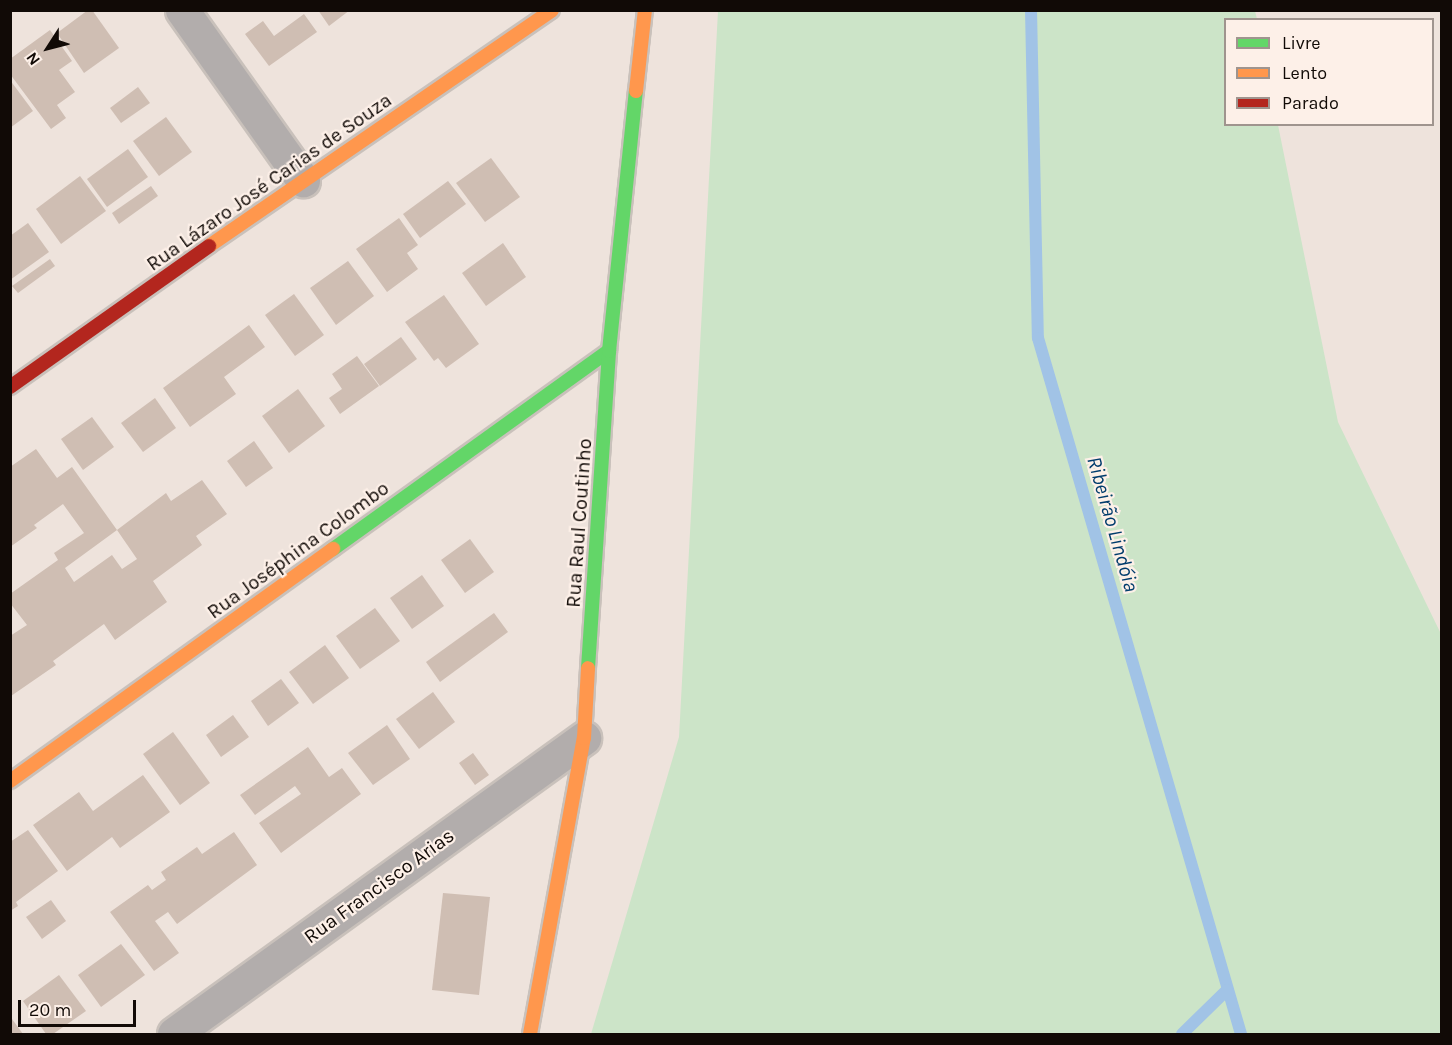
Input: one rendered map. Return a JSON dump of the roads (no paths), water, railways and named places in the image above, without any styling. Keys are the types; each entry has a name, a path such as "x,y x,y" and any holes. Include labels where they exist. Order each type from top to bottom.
{"street":[{"path":"182,10 303,180"},
{"name":"Rua Lázaro José Carias de Souza","path":"10,387 303,180 552,10"},
{"name":"Rua Raul Coutinho","path":"530,1035 584,738 609,351 645,10"},
{"name":"Rua Joséphina Colombo","path":"10,781 609,351"},
{"name":"Rua Francisco Arias","path":"174,1035 584,738"}],"waterway":[{"name":"Ribeirão Lindóia","path":"1031,10 1038,338 1241,1034"},
{"path":"1182,1034 1227,990"}]}
